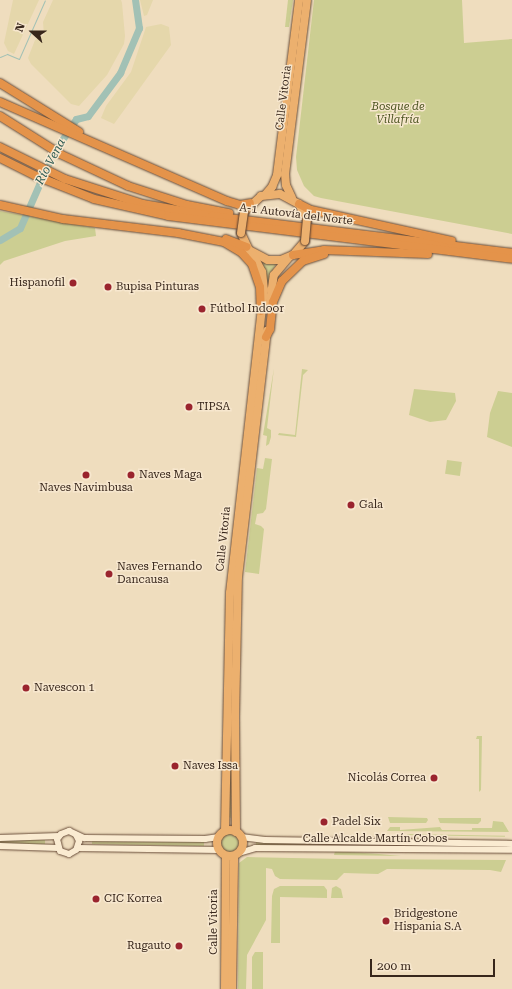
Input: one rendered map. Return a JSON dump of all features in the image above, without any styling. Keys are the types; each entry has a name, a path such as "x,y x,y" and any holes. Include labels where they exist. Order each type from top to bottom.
{"highway":[{"name":"Calle Vitoria","path":"265,195 276,179 299,0"},
{"name":"Calle Vitoria","path":"296,201 286,185 285,174 307,0"},
{"path":"0,83 46,118"},
{"path":"0,102 46,118 123,156 231,203 250,204"},
{"path":"0,116 33,137 89,168 128,186 187,205 293,226"},
{"path":"0,147 21,164"},
{"path":"0,157 21,164 79,189"},
{"name":"A-1 Autovía del Norte","path":"79,189 141,211 217,224 512,260"},
{"name":"A-1 Autovía del Norte","path":"79,189 165,209 512,252"},
{"path":"250,250 241,233 244,212 250,204 265,195 280,194 315,211 512,252"},
{"path":"291,256 305,241 307,220 296,201"},
{"path":"0,205 63,219 226,238 268,260 312,250 382,251 512,260"},
{"path":"178,233 224,242 242,253 252,264 258,280 262,311"},
{"name":"Calle Vitoria","path":"219,850 222,834 228,635 232,568 264,284 250,250"},
{"path":"266,337 279,286 298,264 315,256 328,253 382,251"},
{"name":"Calle Vitoria","path":"225,989 233,855 243,845 239,834 234,805 237,610 240,560 272,281 280,265 291,256"},
{"path":"237,610 235,573 232,568 240,560"},
{"path":"222,834 239,834"},
{"path":"219,850 233,855"},
{"name":"Calle Vitoria","path":"232,989 233,855"}],"main road":[{"path":"0,838 59,836 69,831 76,835 90,838 208,839 222,834"},
{"name":"Calle Alcalde Martín Cobos","path":"239,834 265,840 480,846 512,850"},
{"path":"76,835 79,841 78,848"},
{"path":"58,848 59,836"},
{"name":"Calle Alcalde Martín Cobos","path":"233,855 255,848 480,846 512,844"},
{"path":"0,846 58,848 69,854 78,848 219,850"}],"shaded area":[{"path":"13,0 39,0 14,54 8,51 4,43"},
{"path":"53,0 121,0 122,3 125,36 124,44 107,75 79,106 71,104 31,64 28,58 35,40 44,35 43,22"},
{"path":"140,0 153,0 147,15 144,16"},
{"path":"161,24 169,27 171,45 114,124 101,118 106,106 131,72 146,27"}],"green space":[{"path":"288,0 293,0 289,27 285,27"},
{"name":"Bosque de Villafría","path":"314,0 462,0 464,43 512,39 512,234 321,198 314,196 304,186 297,170 296,157"},
{"path":"0,211 95,228 96,236 65,241 4,261 0,265"},
{"path":"260,262 276,264 271,273 266,312"},
{"path":"274,368 267,428 271,430 271,437 269,444 266,446 267,436 263,435"},
{"path":"302,369 308,370 303,375 296,437 278,435 279,433 295,435"},
{"path":"414,389 455,393 456,401 446,420 430,422 409,415"},
{"path":"498,391 512,393 512,447 487,437 490,413"},
{"path":"265,458 272,459 266,509 263,513 257,514 255,524 264,529 259,574 245,572 257,468 263,469"},
{"path":"447,460 462,462 460,476 445,474"},
{"path":"233,625 231,818 229,817"},
{"path":"477,736 482,736 481,790 479,792 479,739 476,739"},
{"path":"388,817 427,818 428,820 426,823 390,823"},
{"path":"438,818 481,818 481,821 478,824 440,823"},
{"path":"493,821 503,822 509,832 387,831 390,827 400,827 400,830 440,827 442,830 472,830 472,828 492,828"},
{"path":"230,833 237,836 240,843 237,850 230,853 223,850 220,843 223,836"},
{"path":"407,834 505,836 505,837"},
{"path":"0,840 45,840 45,844 0,844"},
{"path":"92,841 204,842 204,846 92,844"},
{"path":"256,842 361,844 380,844 256,846"},
{"path":"335,851 379,854 401,856 334,855"},
{"path":"247,857 506,860 501,872 490,870 387,869 378,874 344,873 337,880 280,879 275,876 272,869 266,868 266,920 247,955 246,989 238,989 239,863"},
{"path":"280,886 324,886 327,890 327,898 280,897 280,943 271,943 272,896 274,889"},
{"path":"336,886 341,889 343,898 331,898 332,888"},
{"path":"255,952 263,952 263,989 252,989 252,957"}],"waterway":[{"path":"0,57 7,54 19,59 45,0"},
{"name":"Río Vena","path":"0,240 20,228 52,155 76,119 88,116 120,73 139,28 135,0"}],"place":[{"name":"Hispanofil","path":"73,283"},
{"name":"Bupisa Pinturas","path":"108,287"},
{"name":"Fútbol Indoor","path":"202,309"},
{"name":"TIPSA","path":"189,407"},
{"name":"Naves Navimbusa","path":"86,475"},
{"name":"Naves Maga","path":"131,475"},
{"name":"Gala","path":"351,505"},
{"name":"Naves Fernando Dancausa","path":"109,574"},
{"name":"Navescon 1","path":"26,688"},
{"name":"Naves Issa","path":"175,766"},
{"name":"Nicolás Correa","path":"434,778"},
{"name":"Padel Six","path":"324,822"},
{"name":"CIC Korrea","path":"96,899"},
{"name":"Bridgestone Hispania S.A","path":"386,921"},
{"name":"Rugauto","path":"179,946"}]}
